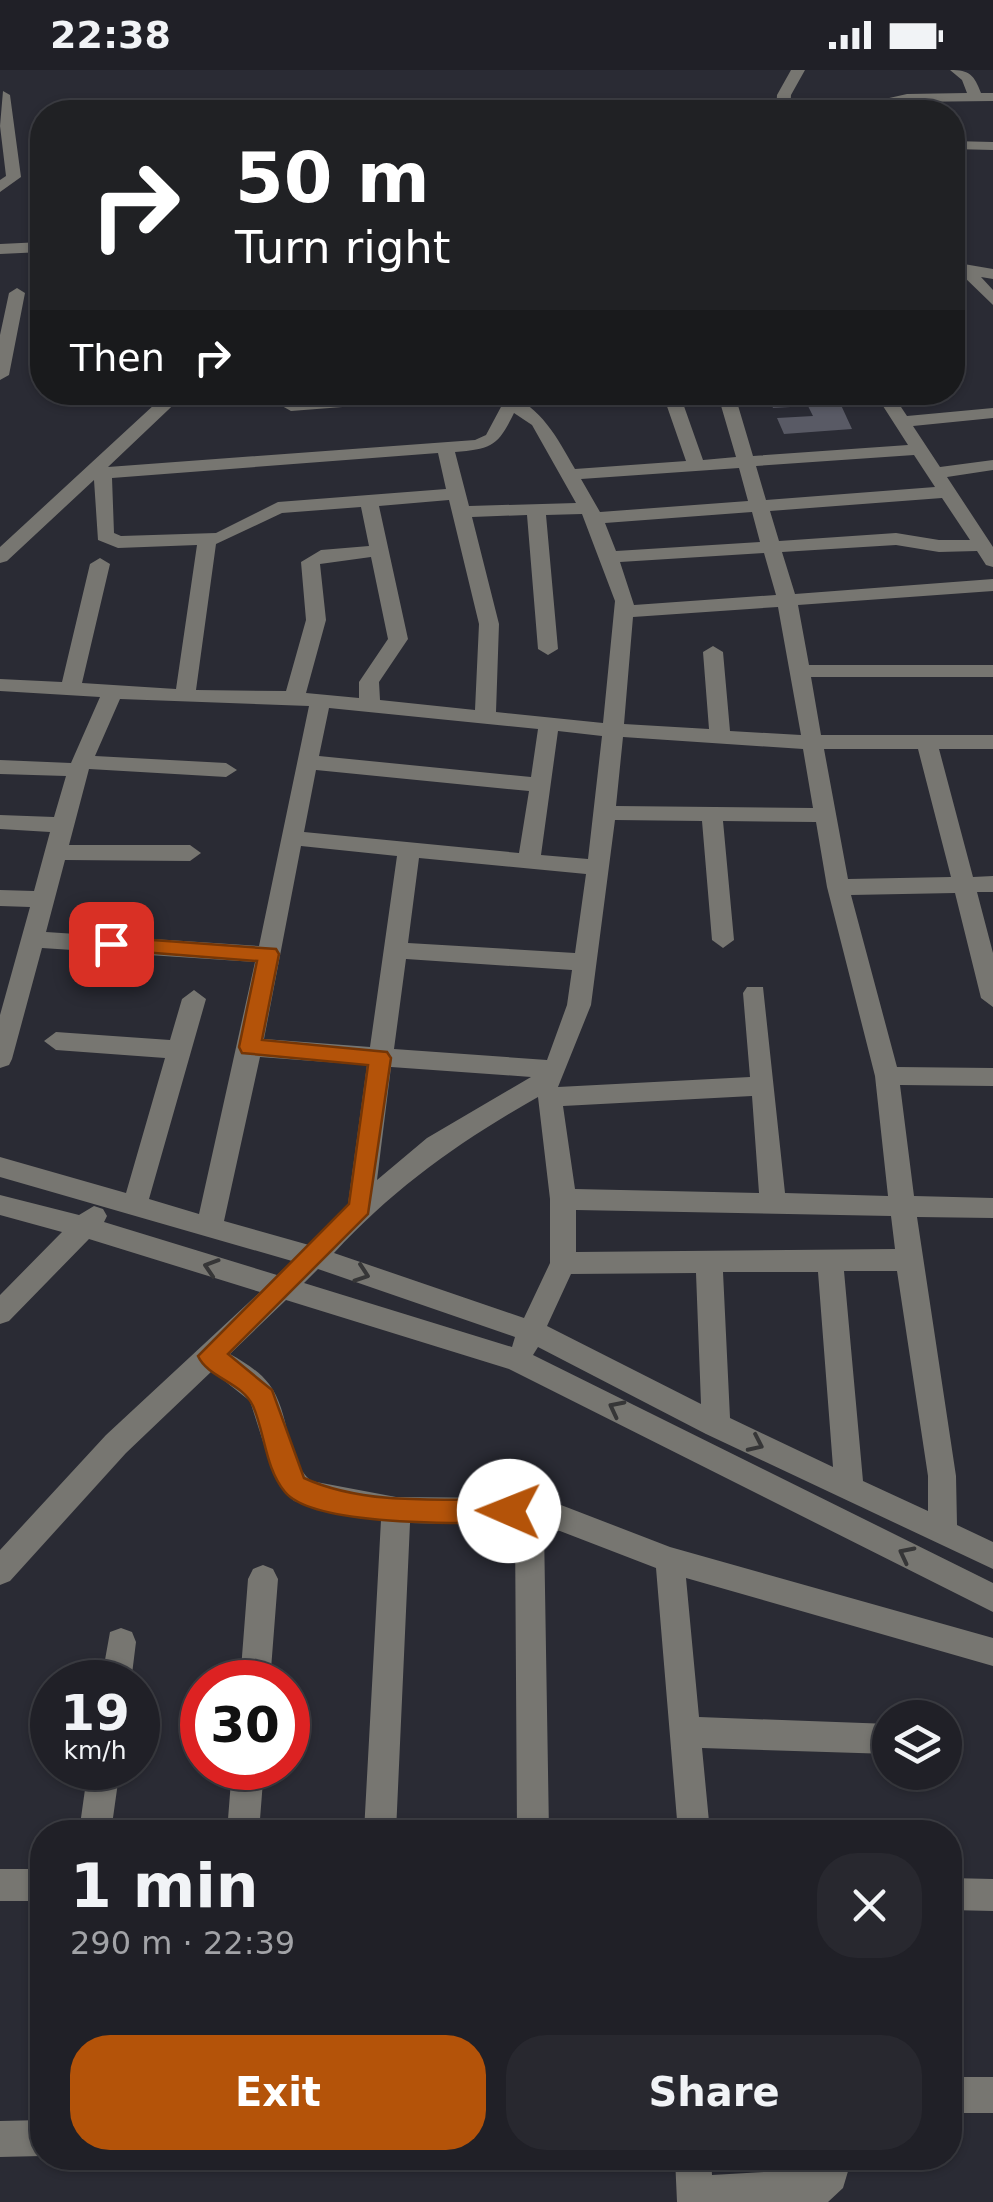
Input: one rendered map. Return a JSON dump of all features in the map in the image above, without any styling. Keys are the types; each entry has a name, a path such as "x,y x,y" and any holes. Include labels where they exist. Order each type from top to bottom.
{"street":[{"path":"784,100 798,70"},
{"path":"957,70 968,78 976,98"},
{"path":"0,188 14,177 3,96"},
{"path":"897,100 993,97"},
{"path":"965,145 993,146"},
{"path":"0,249 30,248"},
{"path":"965,269 993,274"},
{"path":"965,273 993,300"},
{"path":"0,376 4,341 17,293"},
{"path":"0,558 166,405"},
{"path":"291,406 304,405"},
{"path":"96,473 487,442 500,405"},
{"path":"512,405 539,422 590,513 625,601 605,813 579,1005 549,1083 563,1199 563,1263 534,1332 517,1360"},
{"path":"675,405 696,466"},
{"path":"729,405 788,600 838,886 888,1076 908,1260 942,1476 943,1533"},
{"path":"891,405 987,553"},
{"path":"902,422 993,413"},
{"path":"445,447 489,624 485,719"},
{"path":"568,475 920,449"},
{"path":"935,473 993,464"},
{"path":"96,473 105,536 110,540 208,540 229,536 278,508 369,501 590,513 760,506 946,492"},
{"path":"369,501 398,639 369,682 370,708"},
{"path":"536,511 548,649"},
{"path":"968,525 993,523"},
{"path":"609,557 896,539 987,553"},
{"path":"185,696 208,540"},
{"path":"294,698 316,620 310,562 321,556 380,552"},
{"path":"70,689 100,564"},
{"path":"624,612 993,585"},
{"path":"713,652 720,737"},
{"path":"800,671 993,671"},
{"path":"0,684 185,696 294,698 485,719 720,737 813,742 993,742"},
{"path":"0,1059 10,978 32,939 80,766 112,692"},
{"path":"208,1228 250,1047 320,700"},
{"path":"529,861 549,724"},
{"path":"927,742 993,998"},
{"path":"308,762 540,785"},
{"path":"0,767 226,770"},
{"path":"605,813 826,816"},
{"path":"712,814 723,940"},
{"path":"0,822 63,826"},
{"path":"292,838 598,868"},
{"path":"360,1208 410,850"},
{"path":"55,852 190,853"},
{"path":"838,886 993,884"},
{"path":"0,898 41,899"},
{"path":"32,939 269,954"},
{"path":"394,950 585,962"},
{"path":"755,993 773,1203"},
{"path":"0,1313 85,1227 121,1202 194,999"},
{"path":"56,1041 178,1050"},
{"path":"250,1047 380,1058 549,1083 763,1086"},
{"path":"888,1076 993,1077"},
{"path":"0,1572 116,1444 314,1258 360,1208 436,1145 549,1083"},
{"path":"0,1167 314,1258 534,1332 716,1425 993,1556"},
{"path":"563,1199 993,1208"},
{"path":"0,1205 85,1227 517,1360 993,1598"},
{"path":"563,1263 908,1260"},
{"path":"830,1261 849,1488"},
{"path":"709,1262 716,1425"},
{"path":"210,1356 244,1378 263,1397 283,1464 295,1486 320,1498 396,1510 529,1512 562,1518 670,1560 993,1652"},
{"path":"381,1820 396,1510"},
{"path":"529,1512 533,1820"},
{"path":"670,1560 693,1820"},
{"path":"256,1660 262,1578"},
{"path":"119,1660 122,1642"},
{"path":"684,1732 872,1739"},
{"path":"97,1820 101,1790"},
{"path":"245,1820 247,1790"},
{"path":"0,1885 30,1885"},
{"path":"962,1894 993,1895"},
{"path":"962,2095 993,2095"},
{"path":"0,2139 30,2138"},
{"path":"694,2170 695,2198 821,2186 831,2170"}],"building":[{"path":"772,405 841,405 852,429 784,434 777,418 813,416 808,406"}],"route":[{"path":"111,944 269,954 250,1047 380,1058 360,1208 314,1258 210,1356 244,1378 263,1397 283,1464 295,1486 320,1498 396,1510 509,1511"}]}
